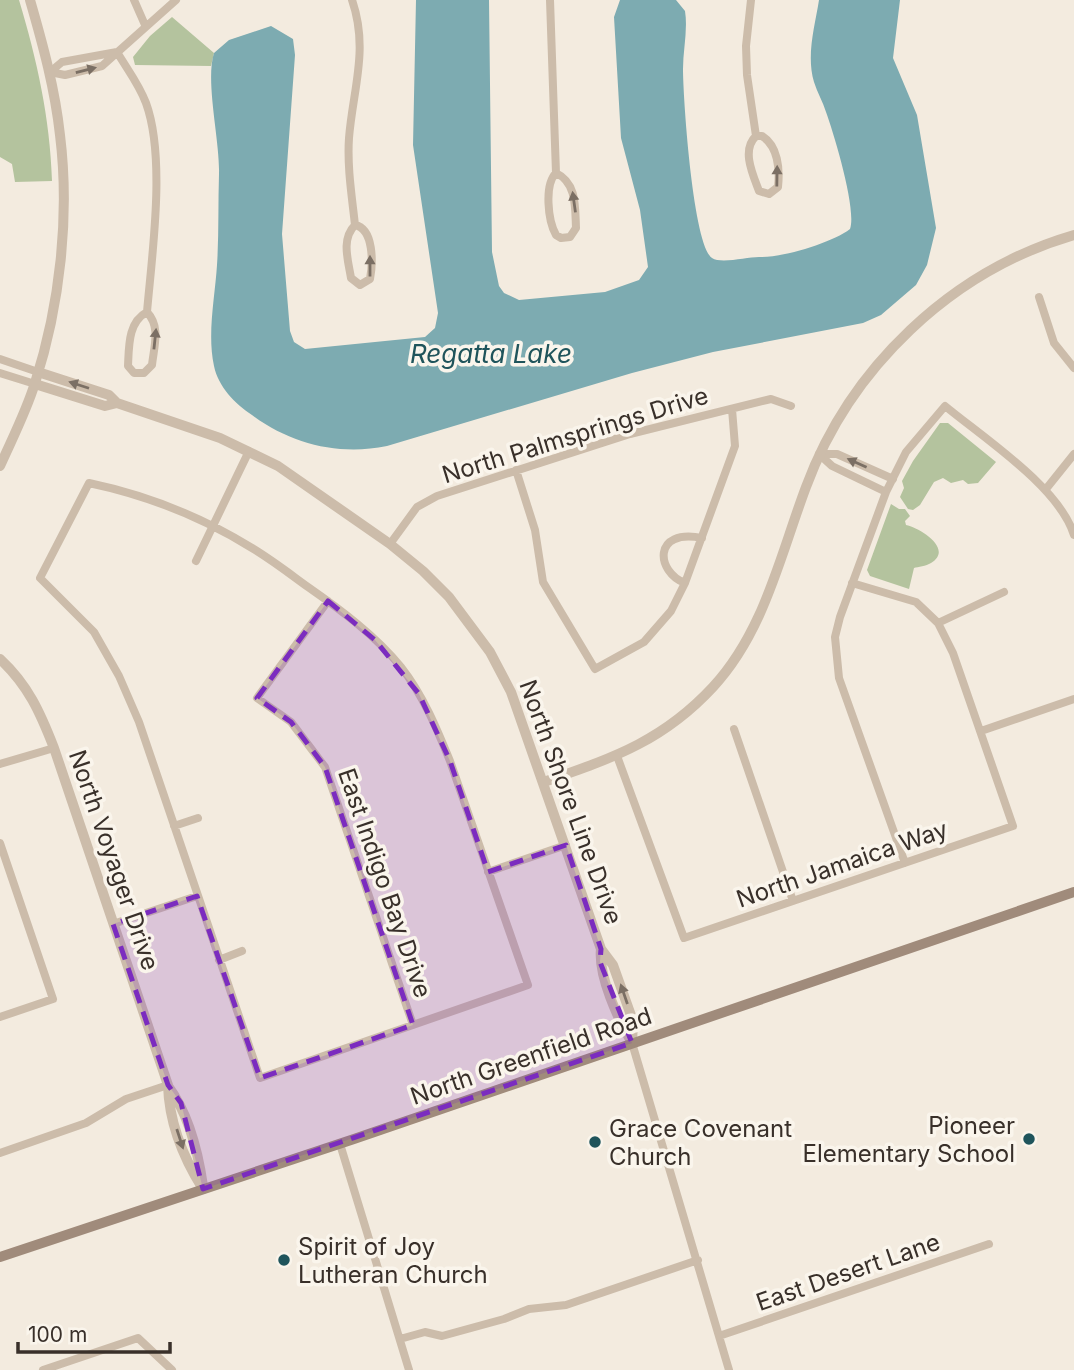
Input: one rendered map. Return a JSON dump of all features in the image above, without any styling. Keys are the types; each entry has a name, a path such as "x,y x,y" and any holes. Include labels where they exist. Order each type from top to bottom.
{"main road":[{"name":"North Greenfield Road","path":"0,1257 340,1144 1074,892"}],"street":[{"path":"0,466 35,384 57,288 62,219 61,138 50,72 30,0"},
{"path":"134,0 145,25"},
{"path":"50,72 65,75 102,66 176,0"},
{"path":"352,0 359,20 361,41 349,142 355,225 349,231 346,242 351,278 360,285 370,279 372,268 366,231 360,225 355,225"},
{"path":"550,0 556,173 549,187 553,230 561,237 570,237 576,228 572,189 565,177 556,173"},
{"path":"751,0 746,46 747,75 756,136"},
{"path":"50,72 62,62 117,51"},
{"path":"117,51 146,104 152,131 155,228 147,312 156,327 152,365 144,373 134,373 128,366 132,327 139,316 147,312"},
{"path":"756,136 762,136 773,146 778,163 778,187 769,194 759,191 749,159 748,150 756,136"},
{"path":"544,782 617,756 647,741 677,721 714,686 737,656 762,610 820,454 845,407 863,382 898,342 966,285 1014,258 1074,235"},
{"path":"1039,297 1054,343 1074,368"},
{"path":"0,359 108,395 117,403"},
{"path":"0,373 104,406 117,403"},
{"name":"North Palmsprings Drive","path":"390,544 408,516 427,501 516,470 630,435 771,399 791,406"},
{"name":"North Shore Line Drive","path":"117,403 220,438 299,479 390,544 449,597 482,641 511,692 601,949 614,965 633,1021 632,1043"},
{"path":"905,863 839,678 835,637 886,492 906,452 945,406 1046,489 1069,518 1074,536"},
{"path":"516,470 535,530 543,582 595,669 644,642 671,611 685,583 735,446 732,409"},
{"path":"196,561 249,451"},
{"path":"820,454 837,454 893,479"},
{"path":"820,454 832,466 886,492"},
{"path":"1046,489 1074,454"},
{"path":"89,483 139,496 211,526 250,546 328,601 375,640 400,667 419,694 450,761 528,985 260,1078 139,722 119,676 94,632 40,578 89,483"},
{"path":"685,583 676,580 665,561 664,550 668,542 676,536 702,538"},
{"path":"852,583 916,601 938,623 953,653 981,731 1074,699"},
{"path":"938,623 1003,592"},
{"name":"East Indigo Bay Drive","path":"328,601 257,698 291,722 325,767 413,1025"},
{"name":"North Voyager Drive","path":"0,659 34,699 54,748 168,1085 181,1103 199,1160 203,1189"},
{"path":"734,729 793,901"},
{"name":"North Jamaica Way","path":"617,756 684,938 1013,826 981,731"},
{"path":"0,764 54,748"},
{"path":"174,826 198,818"},
{"path":"0,843 53,999 0,1017"},
{"path":"488,872 566,845"},
{"path":"113,924 197,896"},
{"path":"219,960 242,951"},
{"path":"632,1043 729,1370"},
{"path":"0,1153 86,1123 126,1099 168,1085"},
{"path":"340,1144 408,1370"},
{"name":"East Desert Lane","path":"719,1336 989,1244"},
{"path":"400,1339 425,1332 442,1336 504,1319 529,1309 566,1305 698,1260"},
{"path":"43,1370 138,1338 172,1370"}],"highlighted area":[{"path":"328,601 375,640 419,694 450,761 488,872 566,845 601,949 600,962 632,1043 203,1189 181,1103 168,1085 113,924 197,896 260,1078 413,1025 325,767 291,722 257,698"}],"green space":[{"path":"0,0 19,0 26,22 45,112 52,181 15,182 12,164 0,157"},
{"path":"172,17 214,53 211,66 135,65 133,57 150,36"},
{"path":"940,423 948,423 996,462 978,483 968,484 963,480 951,483 943,478 934,482 920,505 913,510 908,509 900,497 904,488 902,481"},
{"path":"891,504 905,509 910,516 905,521 906,525 926,535 939,552 931,563 914,568 909,589 870,576 867,570"}],"water":[{"name":"Regatta Lake","path":"416,0 489,0 492,252 499,286 504,293 519,300 605,292 639,280 648,267 640,210 621,138 614,17 620,0 676,0 685,11 683,85 694,200 705,247 712,258 721,260 768,257 793,252 819,244 850,229 850,206 844,172 812,72 812,41 819,0 900,0 893,58 917,115 936,228 927,265 916,285 881,315 863,323 713,352 632,373 387,446 369,449 333,448 299,440 267,425 239,406 223,387 216,373 212,354 211,328 218,254 219,174 211,79 214,53 229,40 271,26 293,39 295,55 282,234 290,331 294,342 305,349 425,337 435,328 438,313 413,145"}],"place":[{"name":"Pioneer Elementary School","path":"1029,1139"},
{"name":"Grace Covenant Church","path":"595,1142"},
{"name":"Spirit of Joy Lutheran Church","path":"284,1260"}]}
